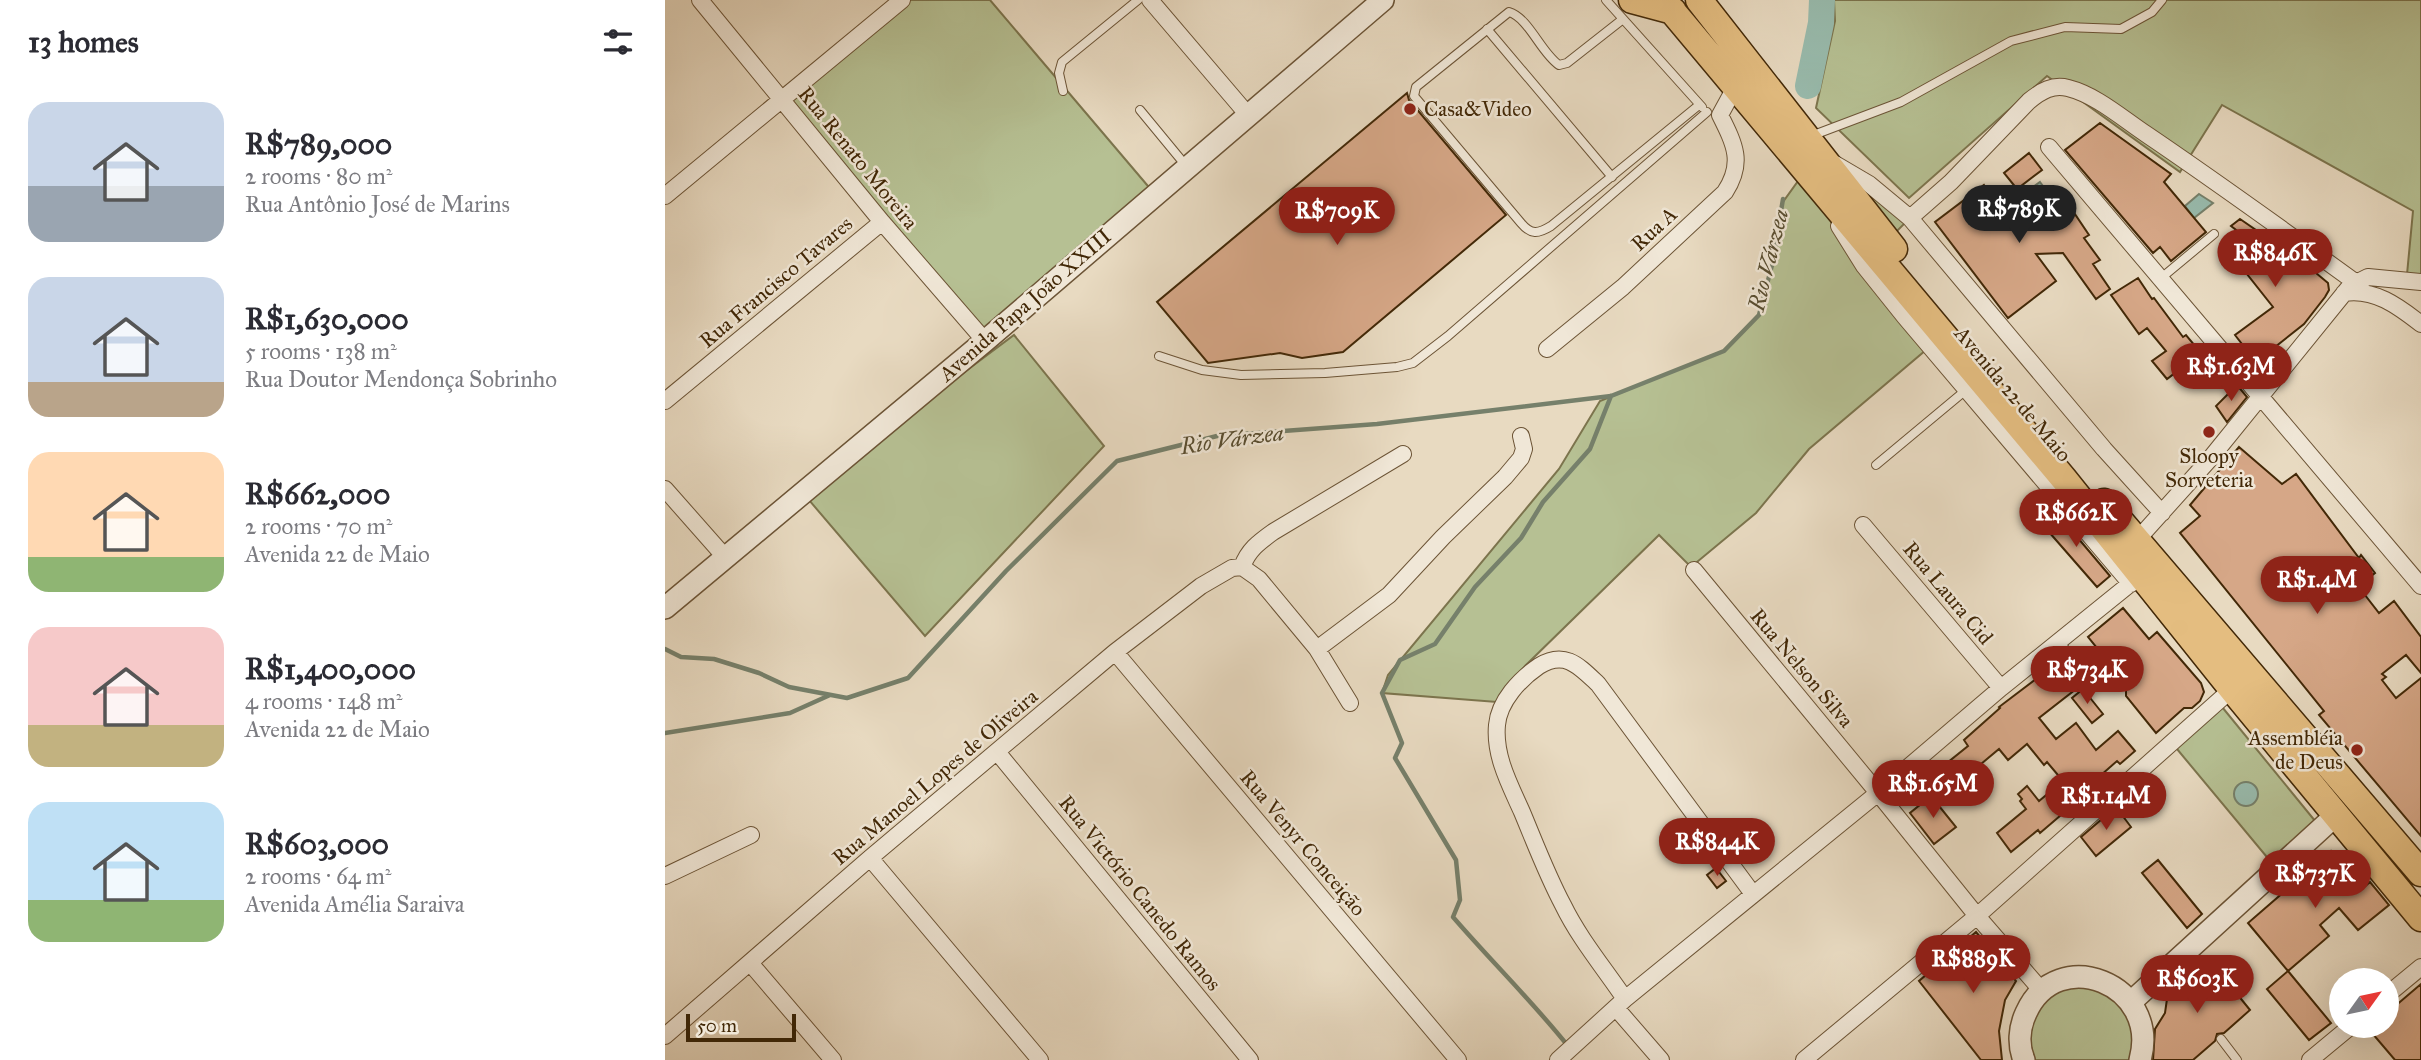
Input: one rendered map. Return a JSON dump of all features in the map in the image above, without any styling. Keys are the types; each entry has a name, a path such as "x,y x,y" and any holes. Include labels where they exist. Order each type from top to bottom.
{"main road":[{"name":"Avenida 22 de Maio","path":"1699,0 1753,66 1812,154 2064,479 2136,579 2232,689 2421,918"},
{"path":"1627,10 1668,6"},
{"name":"Avenida 22 de Maio","path":"1668,6 1734,87 1812,154 1979,355 2421,873"}],"street":[{"name":"Rua Renato Moreira","path":"699,0 882,222 985,341"},
{"path":"665,196 902,0"},
{"path":"1150,0 1248,115"},
{"name":"Avenida Papa João XXIII","path":"665,608 985,341 1383,0"},
{"path":"1714,114 1753,66"},
{"path":"1910,218 1951,182 2029,100 2042,91 2057,87 2069,88 2105,107 2190,163 2349,288 2370,293 2421,324"},
{"name":"Rua A","path":"1547,349 1623,287 1724,192 1734,178 1737,162 1730,134 1714,114"},
{"path":"2049,147 2125,228 2160,279 2421,586"},
{"path":"1812,154 1869,184 1910,218 2104,449 2162,513"},
{"name":"Avenida 22 de Maio","path":"1812,154 1864,266 1966,390 2136,579"},
{"name":"Rua Francisco Tavares","path":"665,401 882,222"},
{"path":"2137,540 2349,288 2368,277 2376,276 2419,281"},
{"path":"2402,310 2405,292 2419,281"},
{"path":"1317,649 1389,595 1443,537 1505,477 1521,458 1524,449 1521,436"},
{"name":"Rua Manoel Lopes de Oliveira","path":"665,1035 1115,652 1201,586 1232,568 1242,567 1246,555 1253,547 1273,532 1403,454"},
{"path":"665,489 725,557"},
{"name":"Rua Laura Cid","path":"1863,525 2001,688"},
{"path":"1242,567 1259,579 1317,649 1350,703"},
{"name":"Rua Nelson Silva","path":"1694,570 1977,916 2042,991"},
{"path":"1558,1060 1621,1003 2136,579"},
{"name":"Rua Venyr Conceição","path":"1115,652 1458,1060"},
{"path":"1661,1060 1621,1003 1563,907 1504,770 1497,726 1501,709 1528,674 1551,659 1565,659 1583,670 1598,684 1753,894"},
{"path":"1804,1060 1977,916 2232,689"},
{"name":"Rua Victório Canedo Ramos","path":"997,753 1250,1060"},
{"path":"2131,1002 2335,816"},
{"path":"665,876 751,835"},
{"path":"870,859 1040,1060"},
{"path":"751,964 833,1060"},
{"path":"2399,985 2421,967"},
{"path":"2024,1060 2020,1044 2022,1021 2027,1009 2042,991 2064,979 2089,977 2113,985 2137,1011 2143,1031 2140,1060"},
{"path":"2310,1060 2337,1038"}],"lane":[{"path":"1063,91 1059,73 1062,62 1138,0"},
{"path":"1159,356 1202,370 1241,375 1325,373 1397,367 1412,363 1448,336 1714,114 1699,105 1627,10 1606,0"},
{"path":"1812,154 2011,41 2064,27 2121,29 2152,12 2162,0"},
{"path":"1627,10 1567,63 1559,65 1513,13 1504,15 1413,92 1529,232 1542,232 1699,105"},
{"path":"1486,29 1612,177"},
{"path":"1140,110 1187,167"},
{"path":"2160,279 2214,234"},
{"path":"1876,465 1966,390"},
{"path":"2059,641 2078,666 2085,668 2101,660"},
{"path":"2221,1039 2237,1060"}],"shaded area":[{"path":"893,0 990,0 1153,192 985,341 780,98"},
{"path":"1834,0 2421,0 2421,286 2406,285 2413,211 2222,105 2180,172 2047,76 1909,198 1816,108 1835,21"},
{"path":"1811,163 1933,344 1809,449 1756,513 1691,567 1659,535 1525,666 1497,702 1382,693 1388,675 1559,469 1600,401 1724,351 1759,315 1772,265 1783,202"},
{"path":"1835,165 1910,218 1889,239"},
{"path":"2040,182 2048,193 2034,203 2026,192"},
{"path":"2199,194 2213,203 2194,218 2185,206"},
{"path":"1014,335 1104,446 925,636 803,493"},
{"path":"2218,702 2320,827 2276,868 2172,743"},
{"path":"2246,782 2257,789 2258,794 2251,805 2246,806 2235,799 2234,794 2241,783"},
{"path":"2072,980 2125,998 2138,1060 2025,1060 2025,1017"}],"building":[{"path":"1407,93 1409,100 1506,215 1343,352 1302,358 1280,353 1208,363 1157,302"},
{"path":"2100,123 2171,174 2164,182 2206,232 2171,261 2160,247 2153,253 2065,150"},
{"path":"2029,153 2042,170 2017,189 2004,173"},
{"path":"1984,185 2001,207 2022,192 2033,207 2058,189 2089,235 2084,238 2100,260 2093,264 2110,289 2096,299 2063,253 2036,254 2056,281 2008,318 1935,222"},
{"path":"2240,219 2304,263 2328,283 2329,290 2304,324 2256,362 2235,335 2273,307 2224,245 2240,233 2231,226"},
{"path":"2138,278 2183,337 2186,335 2201,353 2167,379 2152,361 2166,351 2147,328 2139,334 2111,295"},
{"path":"2237,385 2247,397 2227,422 2216,406"},
{"path":"2239,447 2282,484 2296,474 2359,558 2361,555 2375,573 2358,586 2379,613 2394,601 2421,637 2421,673 2406,655 2382,674 2386,677 2382,680 2396,698 2421,678 2421,836 2319,715 2324,711 2180,533 2200,516 2190,505"},
{"path":"2056,512 2110,576 2097,587 2042,524"},
{"path":"2123,608 2149,639 2157,632 2201,683 2204,692 2200,701 2192,708 2184,708 2156,733 2126,696 2126,684 2120,684 2114,675 2114,669 2088,637"},
{"path":"2056,664 2076,689 2039,718 2056,739 2076,723 2096,750 2118,731 2135,751 2120,764 2117,761 2092,783 2095,786 2040,833 2038,830 2011,852 1997,833 2026,809 2018,794 2027,786 2039,801 2063,781 2047,762 2044,765 2027,744 2008,760 1999,749 1975,769 1981,777 1967,788 1947,763 1968,746 1964,740 1999,707"},
{"path":"2083,689 2103,714 2092,723 2072,698"},
{"path":"1931,796 1956,827 1934,844 1910,813"},
{"path":"2116,807 2131,827 2096,856 2081,837"},
{"path":"2331,851 2363,888 2370,882 2389,905 2358,930 2339,908 2320,925 2329,936 2288,971 2248,923"},
{"path":"2158,860 2202,914 2187,928 2142,873"},
{"path":"1716,868 1726,881 1717,888 1707,875"},
{"path":"1976,932 2016,981 2005,1000 1999,1031 2002,1060 1981,1060 1919,981"},
{"path":"2208,958 2250,1010 2224,1033 2217,1034 2215,1041 2193,1060 2153,1060 2155,1029 2165,1013 2168,992"},
{"path":"2288,971 2329,1021 2329,1025 2309,1040 2267,989"},
{"path":"2421,984 2421,1060 2395,1060 2376,1038 2399,1038 2399,1003"}],"waterway":[{"name":"Rio Várzea","path":"1808,86 1821,23 1822,0"},
{"name":"Rio Várzea","path":"665,649 681,657 714,659 759,673 789,687 847,698 908,678 1006,571 1117,461 1217,436 1377,424 1611,396 1724,351 1759,315 1772,265 1783,199"},
{"path":"1568,1046 1453,917 1460,900 1456,860 1395,758 1402,743 1382,693 1400,660 1435,644 1475,587 1521,538 1543,502 1590,449 1611,396"},
{"path":"665,733 790,713 830,695"}],"place":[{"name":"Casa&Video","path":"1410,109"},
{"name":"Sloopy Sorveteria","path":"2209,432"},
{"name":"Assembléia de Deus","path":"2357,750"}]}
